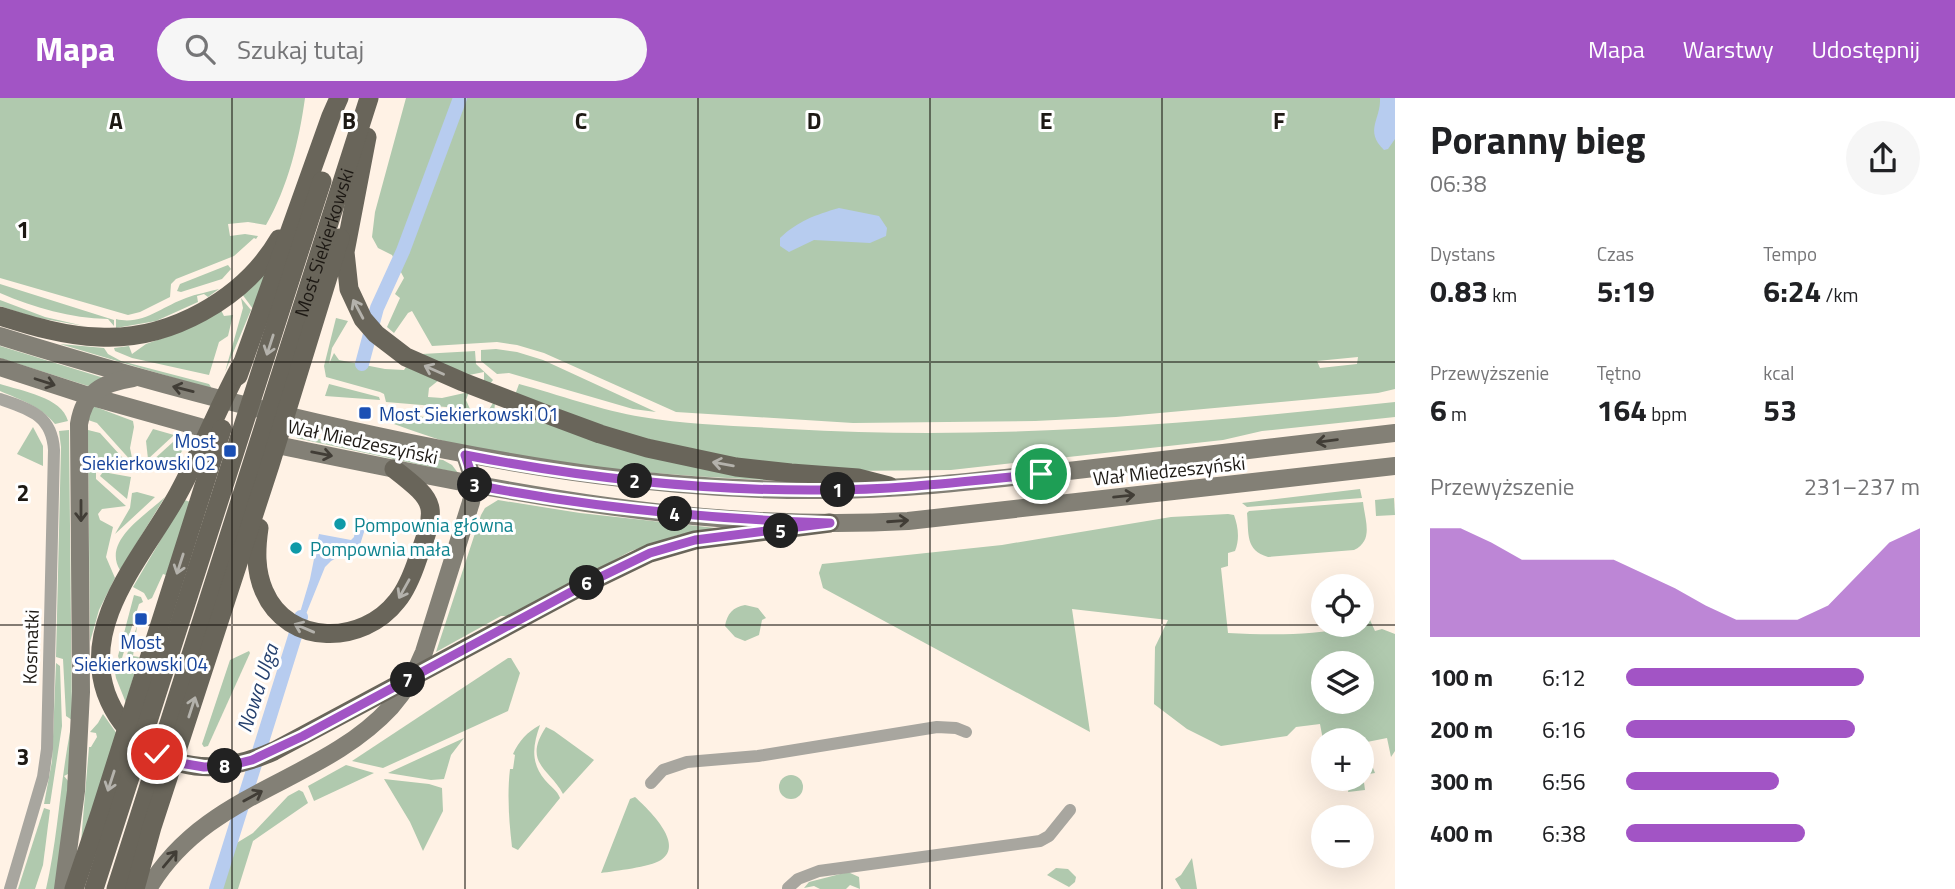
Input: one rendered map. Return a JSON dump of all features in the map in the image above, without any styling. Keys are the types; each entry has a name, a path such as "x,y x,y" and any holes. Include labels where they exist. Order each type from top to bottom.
{"main road":[{"path":"299,260 312,172 340,98"},
{"name":"Most Siekierkowski","path":"275,387 299,260 346,98"},
{"name":"Most Siekierkowski","path":"299,260 369,98"},
{"path":"375,98 345,253 349,289 363,319 376,334 406,357 463,382 600,434 736,467 858,478 889,486"},
{"path":"360,173 299,260 178,494 121,588 103,629 100,653 103,685 113,709 126,729 157,754 188,765 204,767 228,766 260,757 650,553 695,540 830,523"},
{"path":"0,316 66,334 108,338 146,332 172,325 216,304 256,273 299,260"},
{"name":"Wał Miedzeszyński","path":"0,336 136,377 318,423 465,455 570,473 684,485 814,490 889,486 1041,474 1395,433"},
{"name":"Wał Miedzeszyński","path":"0,367 89,396 229,435 550,499 649,512 830,523 908,521 1395,466"},
{"path":"94,889 209,501 238,374"},
{"path":"63,889 79,751 79,424 89,396 116,382 136,377"},
{"path":"116,889 270,465 275,387"},
{"path":"74,889 209,501 275,387"},
{"path":"135,889 252,510 275,387"},
{"path":"148,889 177,850 195,832 227,810 358,736 391,707 416,672 475,485 465,455"},
{"path":"252,510 261,582 274,606 298,626 313,632 331,635 351,632 367,626 399,600 412,573 431,517 431,509 424,493 394,469"}],"street":[{"name":"Kosmatki","path":"0,398 31,410 46,424 53,439 54,450 47,749 43,777 10,889"},
{"path":"651,783 663,770 687,762 758,756 937,727 956,728 966,732"},
{"path":"788,888 798,879 819,871 1040,841 1049,836 1070,810"}],"green space":[{"path":"0,98 305,98 292,163 281,195 266,225 248,222 228,224 230,236 245,234 258,236 256,239 234,256 176,279 171,284 170,297 128,315 0,278"},
{"path":"406,98 1395,98 1395,389 1378,393 1116,417 1035,421 853,423 676,412 544,353 517,345 497,342 432,346 412,311 394,333 387,327 400,298 395,294 404,278 392,255 378,248 372,237 375,212","holes":["1358,357 1357,364 1320,368 1317,361"]},
{"path":"228,265 231,269 222,279 177,291 180,284"},
{"path":"265,274 253,309 242,294"},
{"path":"0,284 114,320 114,326 108,319 66,314 26,303 0,293"},
{"path":"219,289 208,297 204,294 197,296 198,302 156,321 116,328 116,319 144,318 186,298"},
{"path":"241,298 251,310 225,372 243,308"},
{"path":"0,300 45,317 84,326 33,317 0,306"},
{"path":"221,310 224,316 233,315 228,336 219,342 209,375 132,358 115,351 114,348 129,346 132,354 146,344 180,332"},
{"path":"336,318 348,321 332,348 329,364 334,353 339,360 385,369 404,370 406,367 439,380 429,388 428,397 442,398 469,392 466,400 470,409 386,402 384,394 380,392 326,377 324,366"},
{"path":"60,344 104,348 108,354 121,361 209,384 211,389"},
{"path":"0,346 104,378 88,386 0,358"},
{"path":"496,349 543,360 656,412 633,409 509,373 497,374 481,361 481,350"},
{"path":"475,351 476,364 493,380 490,384 484,382 484,372 464,376 422,354"},
{"path":"0,384 49,401 58,406 68,421 55,424 37,408 0,391"},
{"path":"329,384 379,397 380,400 325,396"},
{"path":"519,384 612,411 660,420 865,432 1017,432 1092,428 1395,402 1395,417 1262,431 1223,440 951,470 846,471 744,461 626,434 515,395"},
{"path":"493,403 497,419 508,414 510,408 787,481 583,466 462,446 391,423 391,416 396,414 474,422 486,414"},
{"path":"93,406 133,421 130,448 133,463 97,423 88,420"},
{"path":"33,427 43,446 43,466 17,454"},
{"path":"153,429 174,435 148,459 146,441"},
{"path":"69,430 72,720 66,716 63,659 56,657 61,447 59,431"},
{"path":"88,430 100,433 130,466 127,472 104,467 96,471 96,479 126,506 102,509 98,514 100,520 113,527 106,557 115,578 99,610 90,642"},
{"path":"297,434 375,451 443,460 452,465 458,473 296,438"},
{"path":"173,442 185,445 172,470 163,470 151,462"},
{"path":"103,472 131,477 127,499 100,476"},
{"path":"1360,489 1362,498 1247,507 1242,503"},
{"path":"132,493 155,497 115,534 130,508"},
{"path":"165,497 120,570 116,559 121,539"},
{"path":"1394,498 1395,515 1376,516 1375,500"},
{"path":"184,500 191,502 166,575 163,574 152,598 148,600 144,593 133,587"},
{"path":"498,500 580,513 716,528 678,535 631,551 436,652 481,515 485,508"},
{"path":"1363,502 1366,535 1360,546 1354,550 1268,557 1252,546 1248,534 1249,511"},
{"path":"1234,515 1238,533 1237,546 1235,551 1228,553 1228,566 1221,568 1228,633 1311,633 1311,637 1374,637 1374,629 1395,634 1395,751 1391,757 1387,738 1374,741 1374,728 1321,728 1320,724 1296,727 1287,736 1221,746 1187,729 1154,704 1155,647 1168,620 1072,609 1090,732 823,588 819,573 822,564 1002,545 1171,517"},
{"path":"134,595 141,597 143,602 139,604 122,658 119,659 118,656"},
{"path":"745,605 758,608 766,618 762,620 759,635 745,641 735,637 725,626 731,612"},
{"path":"137,626 133,656 139,657 126,703 113,662 128,666 124,663"},
{"path":"249,651 208,746 204,747 202,744 230,660"},
{"path":"511,658 520,673 508,711 383,768 352,761"},
{"path":"56,663 60,666 62,726 50,804 44,804 52,761"},
{"path":"103,714 117,734 81,842 89,747 97,737 96,733 90,732"},
{"path":"540,725 535,760 540,773 560,798 518,850 512,847 511,837 510,769 513,769 513,754 518,745"},
{"path":"546,727 594,760 563,794 537,757 539,739"},
{"path":"70,732 72,772 64,776 69,782 57,889 46,889 53,850"},
{"path":"464,738 451,755 444,779 431,780 388,773"},
{"path":"346,765 374,773 314,801 308,786"},
{"path":"791,775 799,779 803,787 799,795 791,799 783,795 779,787 783,779"},
{"path":"384,779 442,788 443,811 423,851 410,822"},
{"path":"299,790 303,792 308,803 253,841 238,889 220,889 235,844 253,833 288,796"},
{"path":"635,797 662,827 667,836 668,853 661,860 649,865 601,873 630,799"},
{"path":"44,808 50,810 43,865 35,889 18,889"},
{"path":"1192,858 1197,889 1181,889 1175,879 1181,875"},
{"path":"1056,868 1068,869 1076,877 1075,882 1069,887 1047,875"},
{"path":"848,872 859,877 860,889 850,885 846,889 820,889 814,886 804,888 809,882"}],"water":[{"path":"1380,98 1395,98 1395,139 1388,149 1384,150 1374,131"},
{"path":"839,208 879,216 887,228 886,236 870,243 814,240 789,252 780,246 780,238 793,227"},
{"path":"357,517 368,519 360,545 325,567 304,619 299,616 319,534 351,540 354,537"}],"waterway":[{"name":"Nowa Ulga","path":"362,364 377,308 403,251 460,98"},
{"name":"Nowa Ulga","path":"216,889 301,617"}],"place":[{"name":"Most Siekierkowski 01","path":"365,413"},
{"name":"Most Siekierkowski 02","path":"230,451"},
{"name":"Pompownia główna","path":"340,524"},
{"name":"Pompownia mała","path":"296,548"},
{"name":"Most Siekierkowski 04","path":"141,619"}],"route":[{"path":"157,754 180,763 212,768 252,760 303,736 584,585 650,553 695,540 830,523 649,512 513,493 475,485 465,455 581,474 656,483 746,489 852,489 1041,474"}]}
